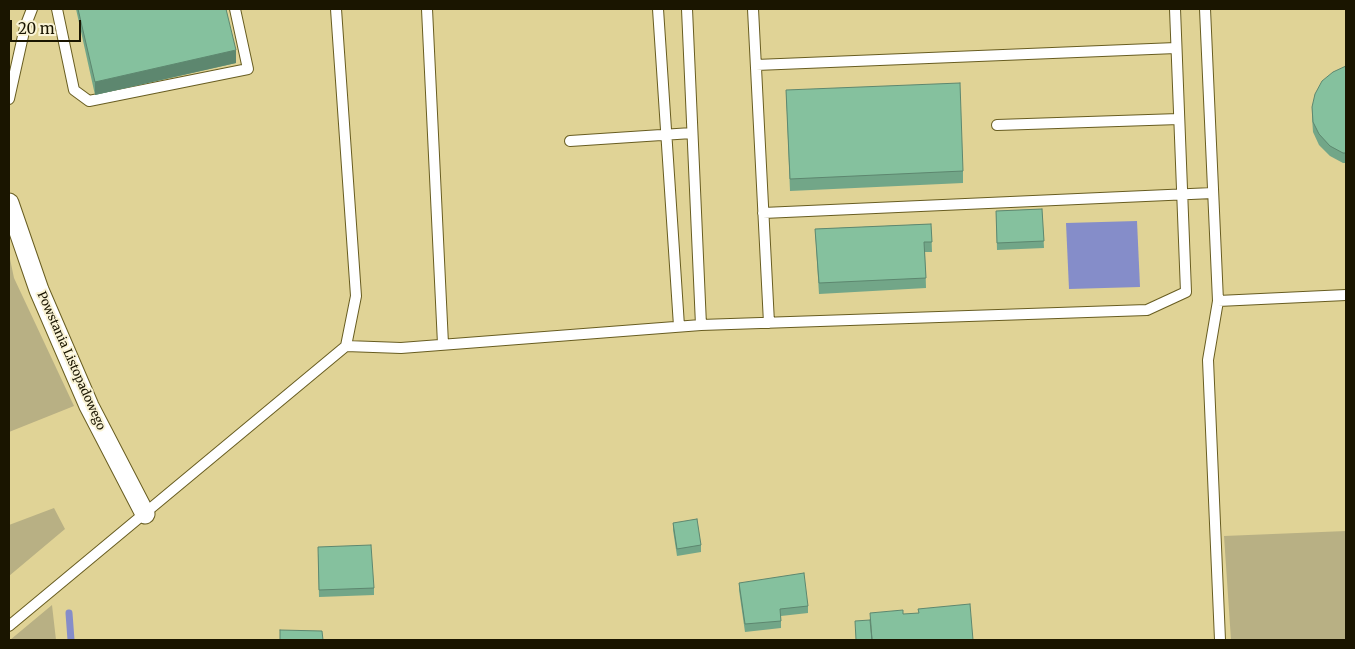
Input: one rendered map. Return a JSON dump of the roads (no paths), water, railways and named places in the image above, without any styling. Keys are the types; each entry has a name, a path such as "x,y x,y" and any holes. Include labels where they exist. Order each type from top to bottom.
{"street":[{"name":"Powstania Listopadowego","path":"9,203 39,290 89,406 145,514"}],"lane":[{"path":"9,99 25,27 32,9"},
{"path":"57,9 74,90 89,101 248,69 235,9"},
{"path":"9,626 346,346 356,296 336,9"},
{"path":"427,9 443,344"},
{"path":"658,9 679,326"},
{"path":"687,9 701,325"},
{"path":"753,9 769,322"},
{"path":"346,346 401,348 701,325 1146,310 1186,292 1175,9"},
{"path":"1205,9 1218,301 1208,360 1220,640"},
{"path":"756,65 1176,48"},
{"path":"9,61 14,79"},
{"path":"997,125 1179,119"},
{"path":"570,141 692,133"},
{"path":"763,213 1213,193"},
{"path":"1218,301 1346,296"}],"water":[{"path":"1137,221 1140,287 1069,289 1066,223"}],"waterway":[{"path":"69,613 71,640"}]}
